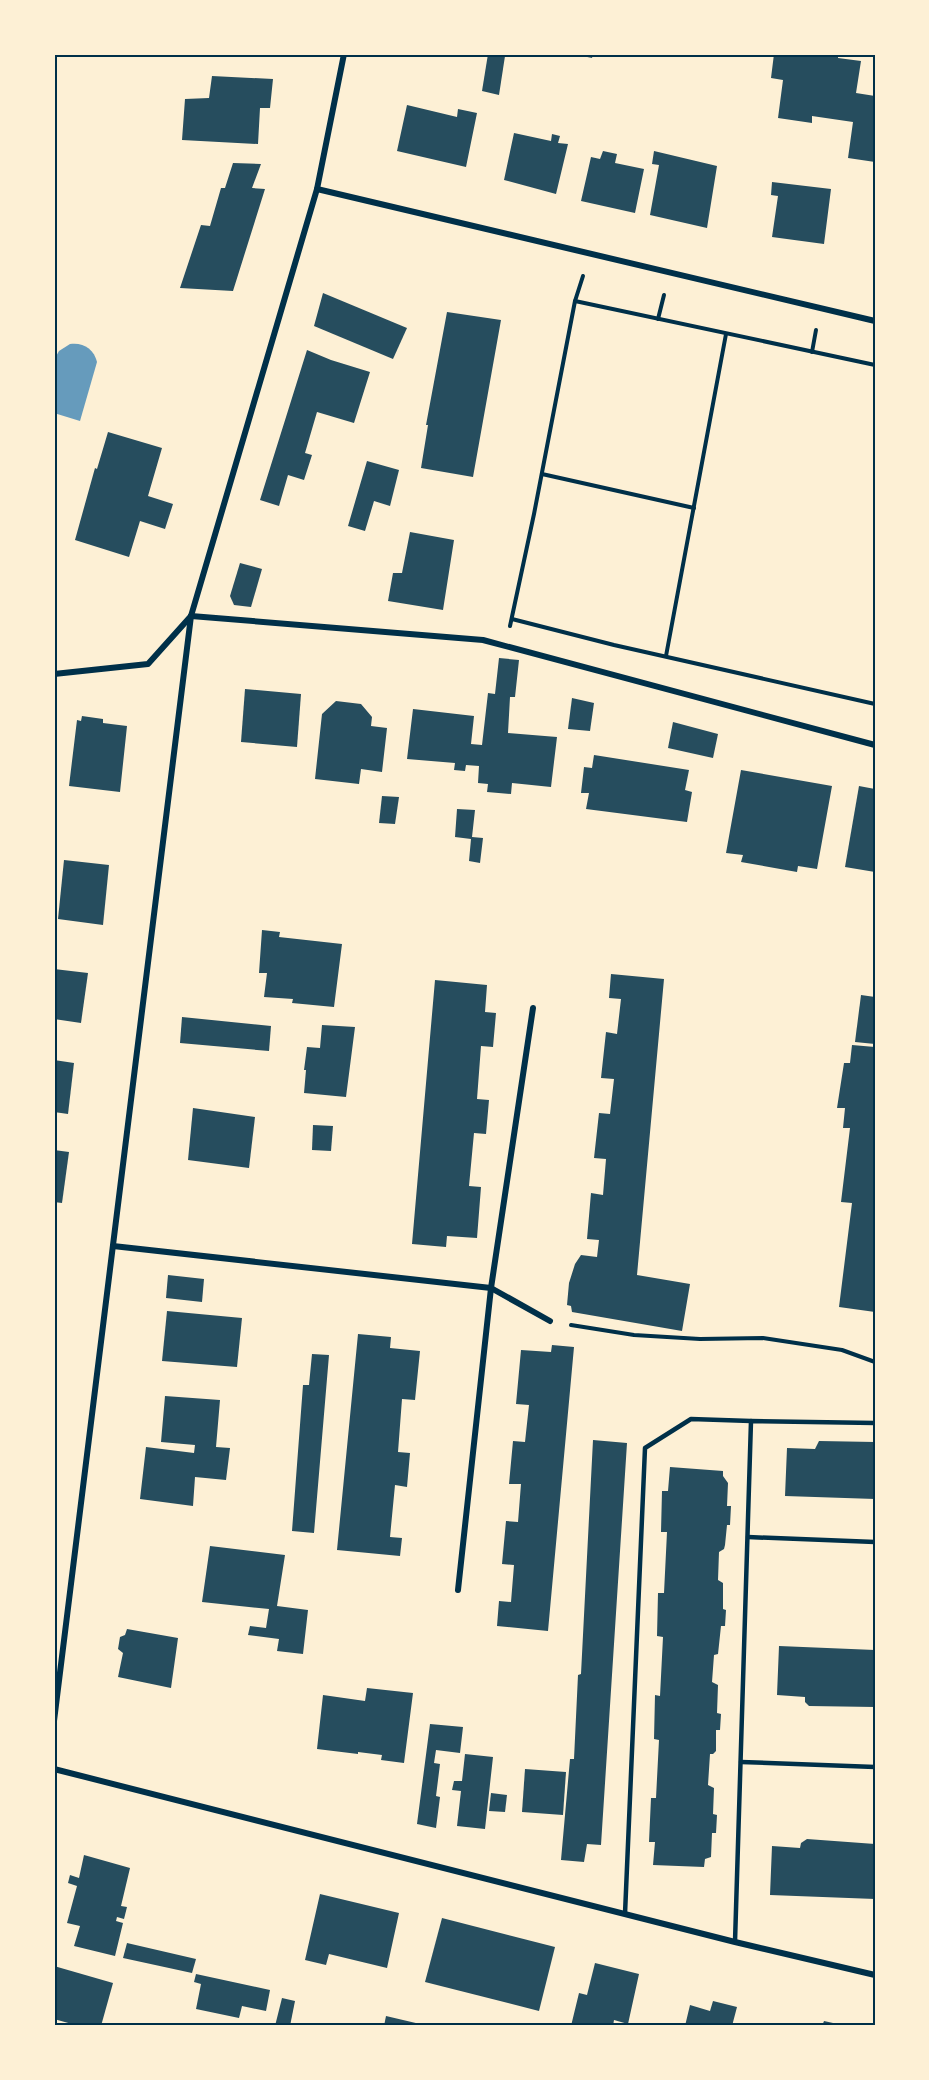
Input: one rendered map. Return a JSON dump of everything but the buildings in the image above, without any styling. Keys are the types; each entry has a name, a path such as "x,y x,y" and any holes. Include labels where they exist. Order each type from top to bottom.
{"street":[{"path":"54,1721 191,616 317,189 344,54"},
{"path":"317,189 875,321"},
{"path":"191,616 483,640 875,745"},
{"path":"54,674 148,664 191,616"},
{"path":"458,1590 491,1288 532,1008"},
{"path":"113,1246 491,1288 550,1321"},
{"path":"54,1769 875,1976"}],"lane":[{"path":"625,1914 645,1448 691,1419 875,1423"},
{"path":"735,1942 752,1421"},
{"path":"748,1537 875,1542"},
{"path":"741,1762 875,1767"}],"path":[{"path":"506,646 575,301 875,365"},
{"path":"666,656 726,334"},
{"path":"542,474 694,508"},
{"path":"512,619 875,704"},
{"path":"550,1321 634,1335 700,1339 763,1338 842,1350 875,1362"}],"water":[{"path":"70,344 87,347 97,362 80,421 54,413 54,360 59,351"}]}
